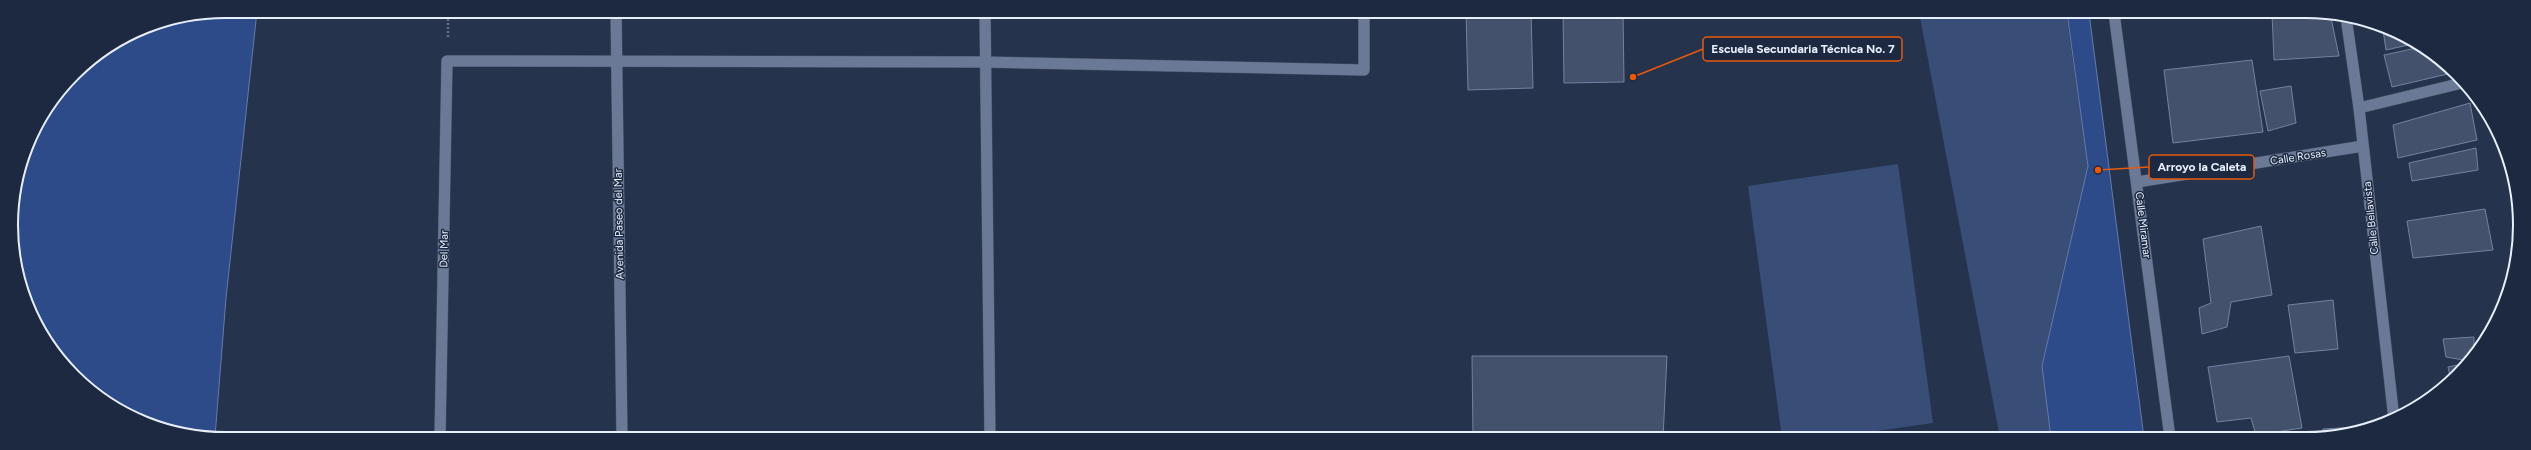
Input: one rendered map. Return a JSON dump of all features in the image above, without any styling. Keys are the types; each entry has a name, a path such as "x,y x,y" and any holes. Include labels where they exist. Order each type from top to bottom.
{"street":[{"name":"Avenida Paseo del Mar","path":"616,18 622,432"},
{"path":"985,18 984,62 990,432"},
{"path":"616,60 984,62 1364,70 1364,18"},
{"name":"Calle Miramar","path":"2115,18 2169,432"},
{"name":"Calle Bellavista","path":"2347,22 2359,108 2393,413"},
{"name":"Del Mar","path":"440,432 447,62 616,60"},
{"path":"2359,108 2457,84"},
{"name":"Calle Rosas","path":"2137,182 2363,146"}],"shaded area":[{"path":"211,18 256,18 226,298 215,432 171,425 133,411 99,389 69,361 53,340 39,317 29,292 22,265 18,239 18,211 25,171 39,133 61,99 89,69 110,53 133,39 171,25"},
{"path":"1920,18 2067,18 2088,166 2042,366 2050,432 1999,432"},
{"path":"2068,18 2090,18 2143,432 2050,432 2042,366 2088,166"},
{"path":"1898,164 1933,423 1869,432 1781,432 1748,186"}],"building":[{"path":"1466,18 1531,18 1533,88 1468,90"},
{"path":"1563,18 1623,18 1624,82 1564,83"},
{"path":"2272,18 2320,18 2331,20 2339,56 2274,60"},
{"path":"2384,33 2408,45 2386,50"},
{"path":"2414,49 2447,74 2392,87 2384,55"},
{"path":"2252,60 2263,132 2173,143 2164,70"},
{"path":"2291,86 2296,123 2268,131 2260,91"},
{"path":"2470,103 2477,140 2398,158 2393,125"},
{"path":"2476,148 2478,170 2412,181 2409,163"},
{"path":"2485,209 2493,250 2413,258 2407,221"},
{"path":"2261,226 2272,295 2231,302 2227,327 2202,334 2199,308 2211,303 2203,239"},
{"path":"2333,300 2338,349 2295,353 2288,305"},
{"path":"2474,337 2474,346 2463,360 2446,357 2443,339"},
{"path":"1472,356 1667,356 1663,432 1473,432"},
{"path":"2289,356 2302,428 2276,432 2255,432 2251,418 2217,422 2208,367"},
{"path":"2458,365 2449,374 2448,367"},
{"path":"2348,428 2323,431 2323,429"}],"place":[{"name":"Escuela Secundaria Técnica No. 7","path":"1633,77"},
{"name":"Arroyo la Caleta","path":"2098,170"}]}
